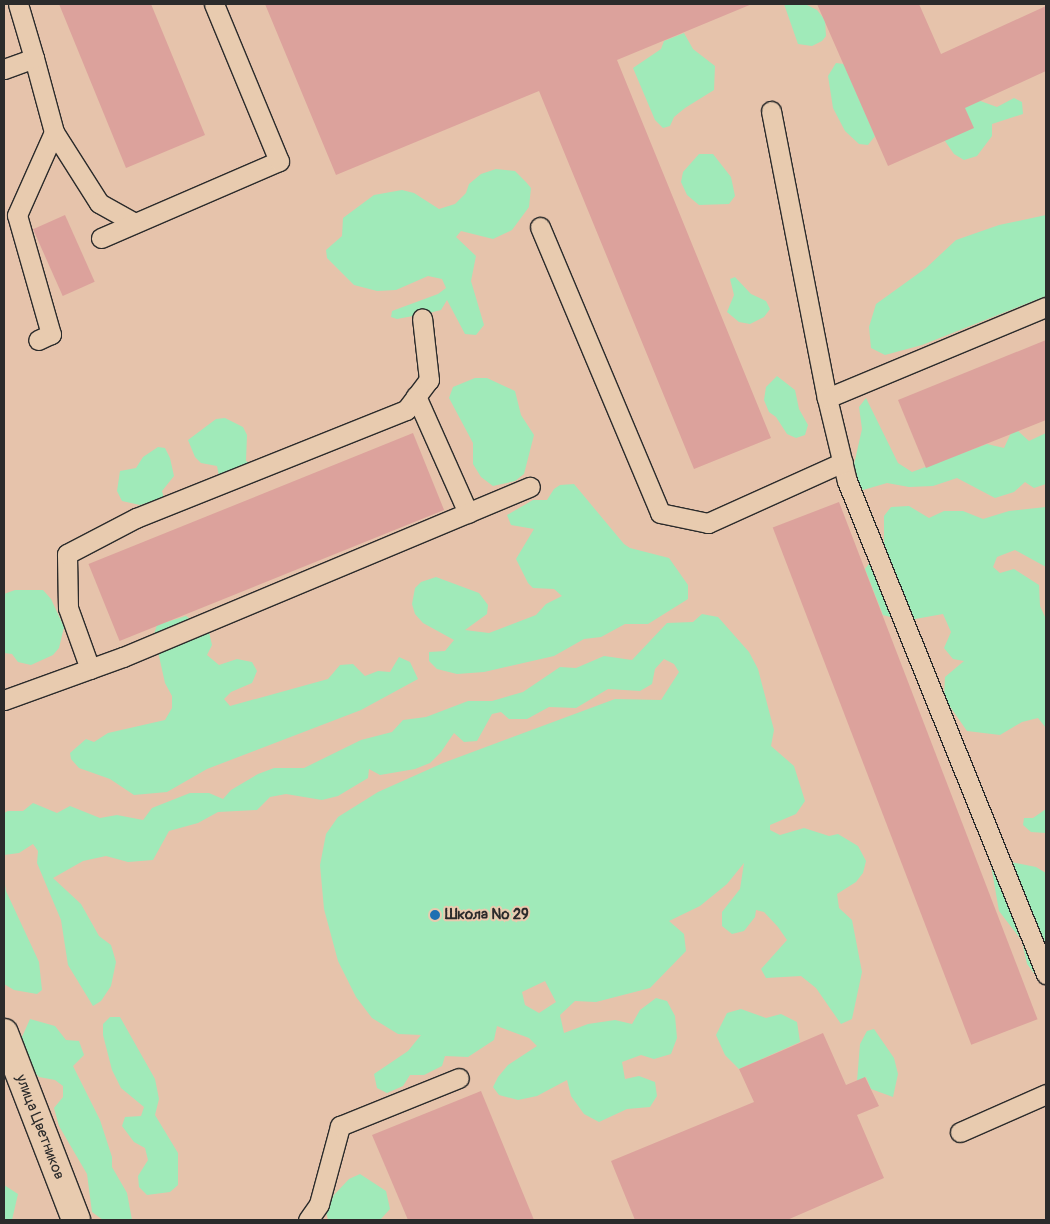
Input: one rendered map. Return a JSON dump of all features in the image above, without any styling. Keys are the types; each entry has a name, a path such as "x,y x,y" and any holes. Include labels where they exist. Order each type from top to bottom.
{"street":[{"name":"улица Цветников","path":"4,1033 76,1220"}],"lane":[{"path":"18,4 54,132 99,204 135,223"},
{"path":"101,238 279,161 214,4"},
{"path":"4,69 34,58"},
{"path":"771,111 827,398 854,498 1046,974"},
{"path":"38,340 51,334 18,215 54,132"},
{"path":"540,227 660,513 708,523 843,462"},
{"path":"827,398 1046,307"},
{"path":"90,669 68,608 67,554 136,518 406,410 429,380 422,318"},
{"path":"416,396 468,513"},
{"path":"4,700 90,669 530,487"},
{"path":"308,1220 319,1204 340,1126 459,1078"},
{"path":"960,1132 1046,1094"}],"green space":[{"path":"784,4 805,4 817,10 825,20 826,36 822,41 812,46 798,44"},
{"path":"684,33 693,49 715,66 714,90 685,108 674,117 670,126 663,128 655,120 633,68 661,49 664,41"},
{"path":"836,63 844,64 875,136 868,145 859,144 845,131 833,108 828,76"},
{"path":"972,98 997,107 1014,98 1022,102 1023,114 992,124 992,136 977,156 964,160 954,154 945,141 930,131"},
{"path":"699,154 713,154 731,177 735,196 729,204 699,205 687,195 681,182 683,172"},
{"path":"496,169 515,171 526,182 531,188 529,207 512,230 493,239 461,231 456,237 476,256 471,281 484,325 476,335 465,334 447,300 441,310 397,319 391,317 392,311 438,294 446,288 442,279 428,276 396,290 377,291 354,285 327,258 326,250 342,236 343,218 374,195 402,190 414,193 439,209 455,204 466,193 469,184 481,174"},
{"path":"1046,215 1046,296 922,345 885,355 871,348 869,327 876,304 926,268 956,240 999,225"},
{"path":"735,277 751,294 766,301 770,309 764,317 750,324 739,322 727,312 734,295 730,279"},
{"path":"777,376 795,390 799,409 808,425 805,435 796,438 787,434 776,417 769,412 764,400 766,387"},
{"path":"475,378 487,378 515,391 521,415 534,435 524,474 515,481 493,486 481,477 473,464 473,443 449,398 453,387"},
{"path":"866,398 898,463 912,472 987,444 1004,448 1011,433 1018,431 1029,441 1046,433 1046,484 1034,488 1025,482 1014,492 995,498 957,478 933,486 909,487 887,483 863,490 853,479 853,469 862,429 859,407"},
{"path":"225,418 243,427 247,435 246,461 251,464 219,476 217,466 201,463 195,457 188,440 216,419"},
{"path":"158,447 165,448 170,458 174,476 162,491 164,498 140,505 122,501 117,491 120,471 136,468 143,457"},
{"path":"574,484 624,544 630,548 669,558 688,585 688,599 648,624 625,624 601,637 584,639 554,656 484,672 457,674 437,669 429,661 429,652 445,651 454,640 423,623 415,614 412,604 415,588 421,582 436,577 479,593 488,605 487,614 465,630 489,633 536,615 546,604 562,596 554,589 533,588 528,583 516,559 534,529 511,525 507,515 533,500 547,500 554,489 560,485"},
{"path":"909,506 929,518 944,511 963,511 983,519 1009,511 1046,507 1046,567 1015,550 997,557 993,567 1000,573 1014,569 1039,585 1040,606 1046,619 1046,728 1038,718 1022,722 1000,735 967,731 944,698 945,677 964,661 953,659 944,648 951,632 943,614 904,621 883,615 865,569 884,543 884,516 891,507"},
{"path":"15,590 43,590 51,599 64,627 59,648 53,655 31,665 18,662 12,654 4,653 4,594"},
{"path":"702,614 718,617 749,652 758,669 774,730 771,746 794,766 805,801 796,814 770,825 770,830 780,835 804,828 829,836 838,834 858,846 866,861 863,873 856,882 837,894 839,908 852,920 862,972 852,1019 841,1024 816,988 801,976 766,978 761,969 787,940 778,927 764,912 756,910 755,917 744,931 732,934 722,926 722,912 740,889 744,863 727,884 700,906 669,921 684,934 686,951 650,988 596,1002 575,1001 560,1015 564,1033 588,1024 615,1020 632,1024 640,1010 656,998 667,1001 675,1016 677,1038 671,1054 654,1059 641,1055 622,1062 625,1079 639,1076 655,1082 657,1096 650,1107 627,1109 599,1122 584,1114 571,1096 567,1080 537,1096 518,1100 499,1095 493,1087 498,1077 508,1065 537,1046 529,1038 497,1026 494,1040 468,1057 445,1056 442,1066 424,1075 410,1075 403,1086 387,1093 377,1088 374,1074 408,1051 421,1035 398,1034 372,1018 356,997 338,961 324,909 320,865 326,834 338,817 378,792 443,763 615,699 661,700 679,672 674,664 664,659 655,669 652,684 640,691 608,689 576,708 549,707 527,719 509,719 501,712 492,714 477,741 464,742 454,733 441,752 430,763 415,769 380,775 369,769 368,778 338,796 322,800 286,794 270,797 257,810 218,812 198,823 169,831 153,860 128,862 106,856 83,861 53,878 81,904 99,936 111,945 116,962 111,986 101,1001 93,1006 68,965 61,920 37,863 38,851 33,844 19,853 4,855 4,813 8,811 23,811 33,803 57,813 70,806 100,818 117,815 143,820 152,808 190,793 209,793 223,799 231,790 258,774 274,768 304,768 361,740 392,732 403,720 426,717 468,701 492,701 523,692 560,667 576,668 604,656 632,660 667,623 693,622","holes":["545,981 556,1002 539,1013 525,1005 522,992"]},
{"path":"186,616 209,632 212,645 207,655 219,665 237,659 252,662 257,671 252,683 231,692 224,699 230,706 328,679 340,665 353,664 365,676 378,671 390,672 399,657 410,662 418,679 361,710 207,769 167,792 134,795 110,779 79,768 71,759 70,753 86,739 94,742 108,733 165,720 172,708 172,696 165,683 154,634 157,625"},
{"path":"1046,809 1046,833 1031,832 1023,825 1024,818 1033,818"},
{"path":"1000,860 1036,867 1046,873 1046,979 1037,977 1027,964 1022,941 999,911 991,865"},
{"path":"4,879 6,891 39,962 42,990 37,994 14,990 4,984"},
{"path":"741,1009 766,1018 781,1014 797,1022 800,1042 739,1069 725,1055 716,1035 727,1013"},
{"path":"110,1017 120,1017 155,1079 159,1099 155,1115 178,1153 178,1185 170,1192 147,1195 139,1187 138,1176 148,1160 145,1148 134,1142 122,1126 125,1117 141,1116 144,1107 121,1088 112,1070 103,1035 103,1024"},
{"path":"30,1019 55,1026 66,1040 79,1041 84,1055 73,1066 100,1120 112,1157 112,1167 127,1193 132,1220 103,1220 92,1212 87,1174 59,1126 54,1108 63,1097 63,1086 55,1080 39,1077 8,1045 22,1037"},
{"path":"874,1029 894,1058 898,1074 893,1097 871,1089 866,1077 857,1081 860,1044 867,1031"},
{"path":"360,1174 386,1191 390,1209 380,1220 328,1220 326,1211 334,1195 349,1179"},
{"path":"4,1185 18,1194 12,1220 4,1220"}],"building":[{"path":"59,4 151,4 205,135 126,168"},
{"path":"265,4 752,4 617,60 771,438 694,469 539,91 336,175"},
{"path":"817,4 919,4 941,54 1046,6 1046,71 965,108 974,128 888,166"},
{"path":"65,215 95,282 63,296 33,229"},
{"path":"1046,340 1046,420 926,468 898,400"},
{"path":"413,433 444,510 120,641 88,564"},
{"path":"839,502 1038,1019 971,1045 773,527"},
{"path":"823,1033 846,1085 865,1077 879,1106 857,1115 884,1178 787,1220 635,1220 611,1161 754,1102 739,1069"},
{"path":"481,1091 534,1220 408,1220 372,1135"}],"place":[{"name":"Школа № 29","path":"435,915"}]}
